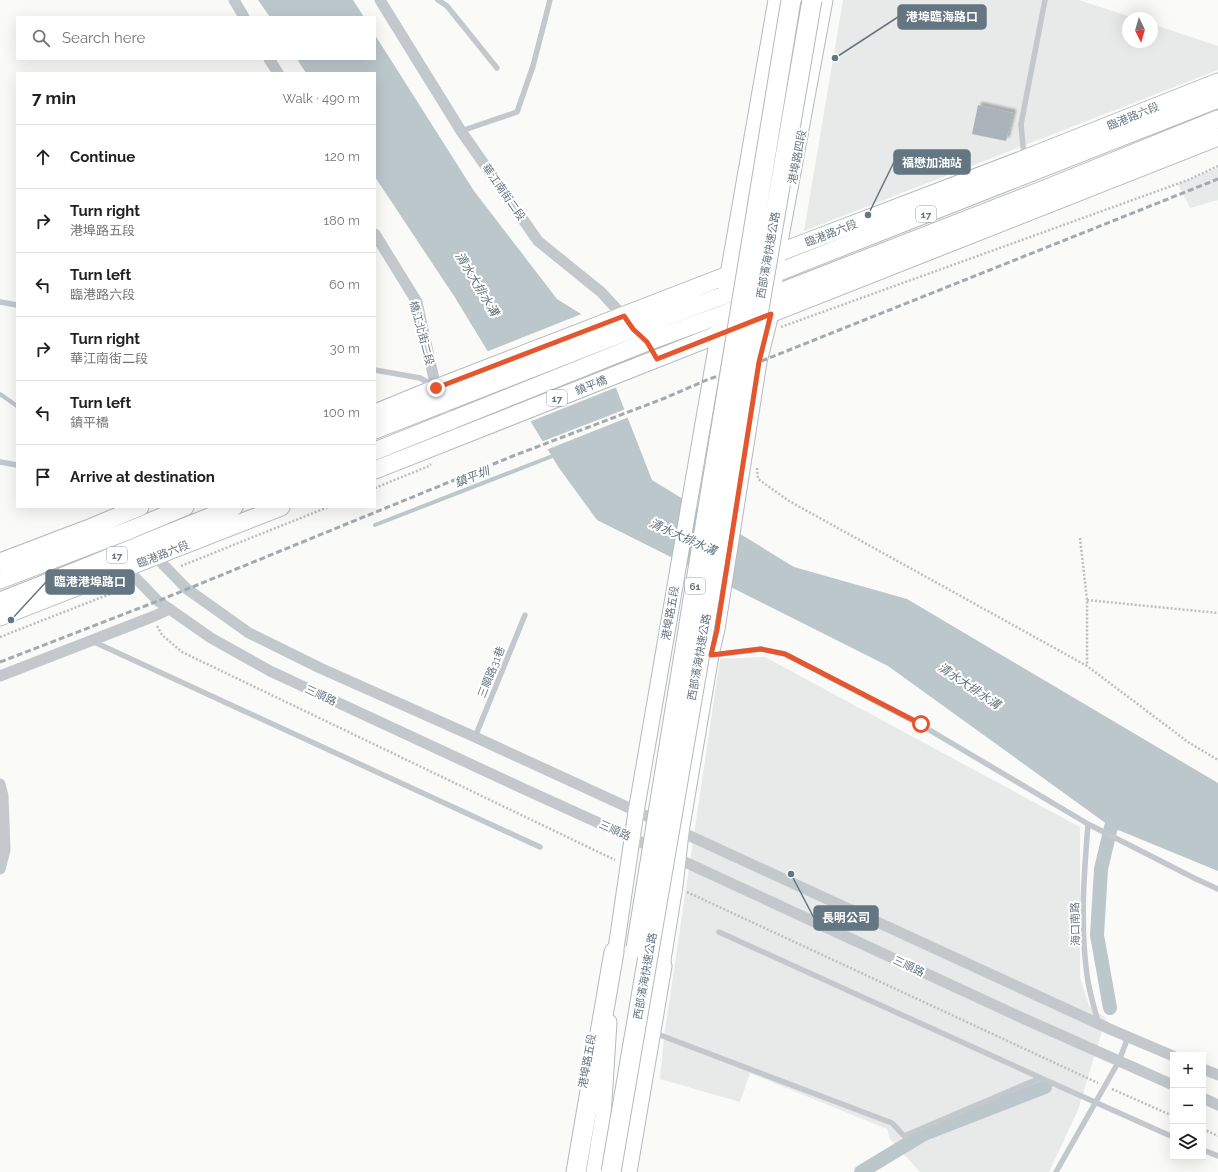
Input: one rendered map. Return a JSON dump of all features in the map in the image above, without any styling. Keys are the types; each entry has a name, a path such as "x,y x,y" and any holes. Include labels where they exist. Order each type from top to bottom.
{"highway":[{"name":"西部濱海快速公路","path":"600,1172 791,0"},
{"name":"西部濱海快速公路","path":"611,1172 812,0"},
{"path":"576,1172 614,952"},
{"path":"628,1172 662,966"}],"main road":[{"name":"臨港路六段","path":"657,359 771,314 1034,182 1218,82"},
{"name":"臨港路六段","path":"647,342 773,294 1034,182 1218,99"},
{"name":"臨港路六段","path":"629,322 725,295 776,273 1218,119"},
{"name":"臨港路六段","path":"629,322 778,253 1034,182 1218,137"},
{"name":"17","path":"376,413 439,396 629,322"},
{"name":"鎮平橋","path":"448,422 647,342"},
{"name":"鎮平橋","path":"457,437 657,359"},
{"name":"17","path":"376,429 439,396"},
{"name":"17","path":"376,451 448,422"},
{"name":"17","path":"376,470 457,437"},
{"path":"0,562 138,508"},
{"name":"17","path":"0,580 183,508"},
{"name":"臨港路六段","path":"0,617 120,562 143,543 231,508"},
{"name":"臨港路六段","path":"0,601 120,562 156,557 278,508"}],"street":[{"path":"234,0 243,16"},
{"name":"華江南街二段","path":"380,0 461,130 538,241 601,292 647,342 657,359"},
{"path":"728,275 776,0"},
{"name":"港埠路四段","path":"771,314 778,253 825,0"},
{"path":"270,60 277,72"},
{"name":"橋江北街二段","path":"376,236 417,302 439,396 448,422 457,437"},
{"name":"港埠路五段","path":"594,1172 603,1116 614,952 636,812 728,275"},
{"name":"港埠路五段","path":"636,1172 660,1035 662,966 675,886 681,832 711,655 717,630 759,362 771,314"},
{"path":"117,517 187,589 249,633 320,668 475,736 636,812 1128,1037 1170,1055"},
{"name":"三順路","path":"87,529 158,601 211,638 270,671 1004,1009 1170,1084"},
{"path":"0,676 170,609"},
{"path":"0,784 3,796 5,850 0,870"},
{"name":"港埠路五段","path":"568,1172 598,999 614,952"},
{"name":"港埠路五段","path":"603,1116 662,966"},
{"path":"1206,1070 1218,1075"},
{"path":"1206,1099 1218,1105"}],"lane":[{"path":"438,0 447,6 497,68"},
{"path":"461,130 517,112 533,66 550,0"},
{"path":"1034,182 1021,124 1045,0"},
{"path":"0,302 16,305"},
{"path":"376,370 420,378 439,396"},
{"path":"0,462 16,465"},
{"name":"三順路31巷","path":"475,736 525,615"},
{"path":"91,640 540,847"},
{"path":"711,655 761,649 785,654 921,724 1088,824 1218,889"},
{"name":"海口南路","path":"1088,824 1084,871 1084,925 1087,975 1098,1022"},
{"path":"720,932 1170,1136"},
{"path":"660,1035 892,1123 904,1136 1041,1078"},
{"path":"1056,1172 1119,1061 1128,1037"},
{"path":"1206,1151 1218,1156"}],"path":[{"path":"766,333 1188,180 1218,166"},
{"path":"757,464 758,479 789,501 1087,666 1188,742 1218,760"},
{"path":"1080,538 1087,600 1087,666"},
{"path":"1087,600 1218,613"},
{"path":"1206,1130 1218,1136"}],"shaded area":[{"path":"843,0 1079,0 1122,14 1122,48 1158,48 1158,26 1218,46 1218,70 804,231"},
{"path":"1218,168 1218,200 1190,208 1178,184"},
{"path":"765,657 1080,827 1080,977 1089,1006 1106,1018 1078,1110 1049,1172 920,1172 890,1139 887,1129 750,1073 740,1102 660,1079 664,1037 720,659"}],"water":[{"path":"258,0 353,0 363,16 269,16"},
{"name":"清水大排水溝","path":"376,37 474,191 557,299 589,319 652,480 794,567 907,599 1218,783 1218,871 1111,827 888,666 597,520 559,468 454,296 376,179 376,72 305,72 298,60 376,60"}],"pier":[{"path":"584,313 590,318 617,387 529,422 486,352"},
{"path":"626,409 629,417 546,450 541,442"}],"building":[{"path":"978,105 1013,113 1006,141 972,134"}],"waterway":[{"name":"鎮平圳","path":"0,394 16,405"},
{"name":"鎮平圳","path":"375,525 555,455"},
{"path":"1110,1008 1097,935 1101,869 1111,827"},
{"path":"861,1172 924,1134 1045,1087"}],"railway":[{"path":"0,662 158,601 513,456 665,398 709,379 759,362 1218,179"}],"place":[{"name":"港埠臨海路口","path":"835,58"},
{"name":"福懋加油站","path":"868,215"},
{"name":"臨港港埠路口","path":"11,620"},
{"name":"長明公司","path":"791,874"}],"route":[{"path":"436,388 624,316 633,329 647,342 657,359 771,314 759,362 717,630 711,655 761,649 785,654 921,724"}]}
